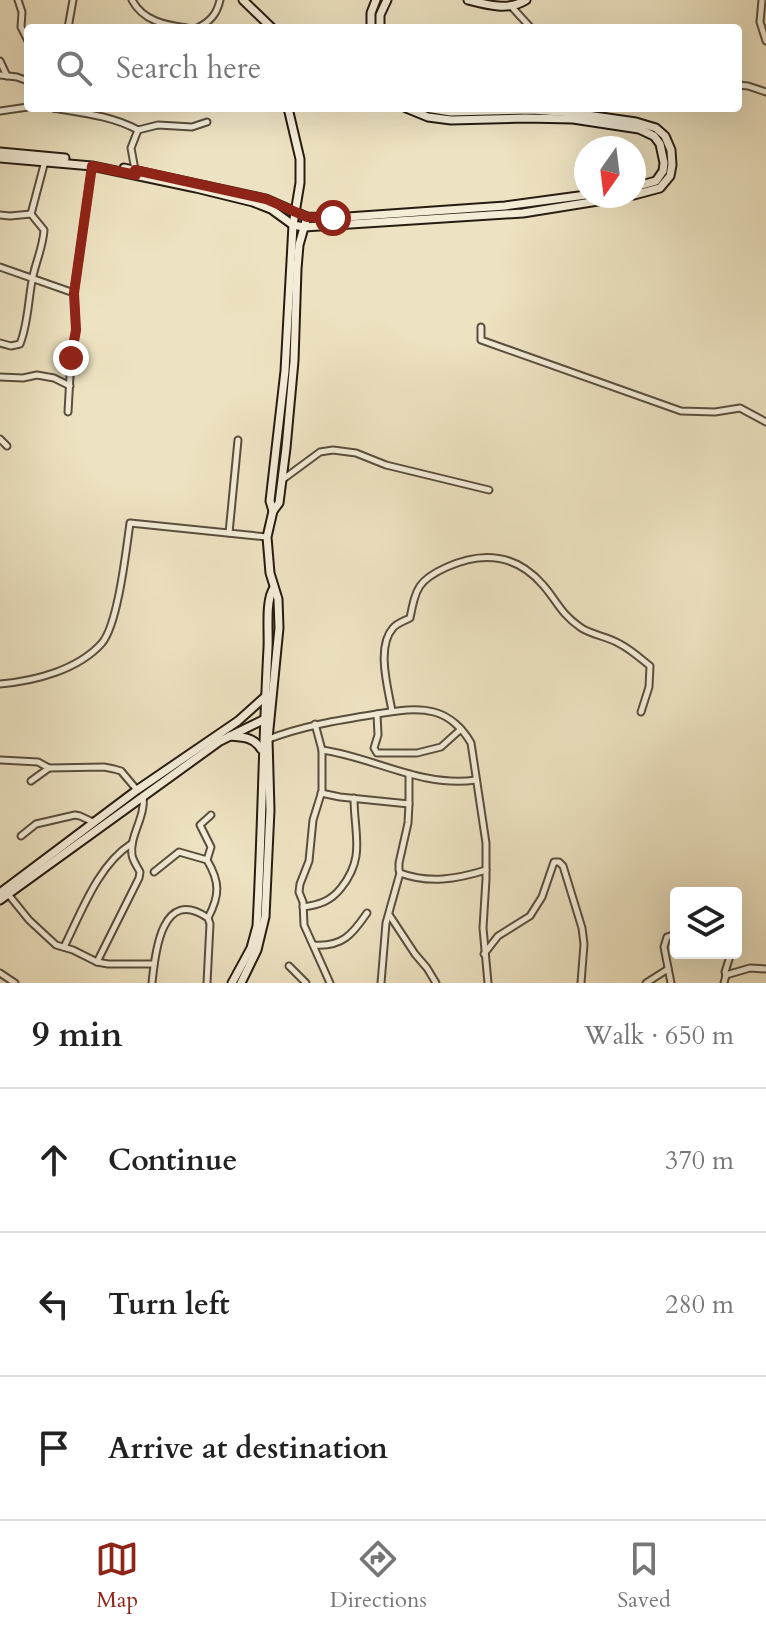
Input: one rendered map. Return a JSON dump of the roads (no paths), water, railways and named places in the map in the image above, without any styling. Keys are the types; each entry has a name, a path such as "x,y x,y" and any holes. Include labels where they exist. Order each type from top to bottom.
{"street":[{"path":"18,0 24,33"},
{"path":"69,24 73,0"},
{"path":"132,0 136,8 151,20 162,24"},
{"path":"207,24 220,0"},
{"path":"243,0 268,24"},
{"path":"371,24 376,0"},
{"path":"380,24 380,15 387,0"},
{"path":"468,0 511,6 526,0"},
{"path":"762,0 760,22 766,41"},
{"path":"511,6 527,24"},
{"path":"0,61 4,75 24,80"},
{"path":"742,85 766,92"},
{"path":"0,111 24,108"},
{"path":"75,112 122,122 138,130 158,125 192,127 207,122"},
{"path":"273,511 270,501 285,371 293,225 300,183 300,159 289,112"},
{"path":"416,112 451,120 573,119 639,129 654,136 660,144 664,163 656,181 646,184"},
{"path":"559,112 636,122 656,128 665,136 671,150 670,176 660,188 646,192"},
{"path":"136,172 131,148 138,130"},
{"path":"0,152 94,162 136,172 253,202 271,209 293,225 304,227 523,213 574,205"},
{"path":"0,158 136,172 255,197 307,217 333,218 505,206 574,197"},
{"path":"31,214 45,161"},
{"path":"68,412 76,330 74,293 92,166"},
{"path":"0,215 31,214"},
{"path":"0,343 11,346 20,344 25,330 32,279 44,230 31,214"},
{"path":"232,983 251,948 257,926 269,694 268,597 274,588 267,537 273,511 279,503 282,480 294,361 299,245 307,217"},
{"path":"0,267 74,293"},
{"path":"481,327 481,340 681,411 715,412 740,408 766,422"},
{"path":"0,377 37,375 54,378 70,386"},
{"path":"0,439 7,446"},
{"path":"229,533 238,440"},
{"path":"282,480 320,452 333,450 356,453 386,465 489,490"},
{"path":"0,684 39,677 70,667 103,642 113,621 130,523 267,537"},
{"path":"392,711 384,656 385,641 394,625 410,618 415,590 433,573 460,562 490,556 517,564 541,583 565,616 584,630 619,643 650,666 649,687 641,712"},
{"path":"2,894 238,721 269,694"},
{"path":"228,736 246,737 265,744 315,724 392,711 430,710 444,715 461,729 471,743 486,843 483,928 488,983"},
{"path":"377,714 378,735 374,748 377,753 417,753 441,747 461,729"},
{"path":"2,894 93,822 228,736 267,718"},
{"path":"315,724 322,750 323,778 313,820 309,861 299,892 304,925 330,983"},
{"path":"241,983 257,950 265,917 270,810 265,744"},
{"path":"322,750 409,774 450,781 476,780"},
{"path":"1,760 38,762 49,768 114,769 121,771 140,793 143,812 132,844 132,857 139,868 139,878 97,962"},
{"path":"31,781 49,768"},
{"path":"381,983 386,923 400,873 399,863 408,823 409,774"},
{"path":"321,793 409,804"},
{"path":"303,907 326,901 336,894 354,870 357,859 354,798"},
{"path":"208,918 216,902 217,879 207,860 211,847 200,825 211,815"},
{"path":"21,836 36,824 65,817 80,816 93,822"},
{"path":"64,947 99,880 122,850 132,844"},
{"path":"154,872 179,852 207,860"},
{"path":"484,954 498,936 530,916 542,897 554,862 559,862 563,866 582,928 581,983"},
{"path":"400,873 428,880 447,880 486,870"},
{"path":"2,894 51,941 64,947 97,962 154,964"},
{"path":"152,983 161,931 175,912 189,909 201,912 210,924 207,983"},
{"path":"313,945 328,946 345,938 356,930 367,913"},
{"path":"390,916 436,983"},
{"path":"670,936 664,943 671,983"},
{"path":"724,983 729,959"},
{"path":"289,966 306,983"},
{"path":"726,975 750,968 766,969"},
{"path":"646,983 668,969"},
{"path":"0,973 15,983"}]}
